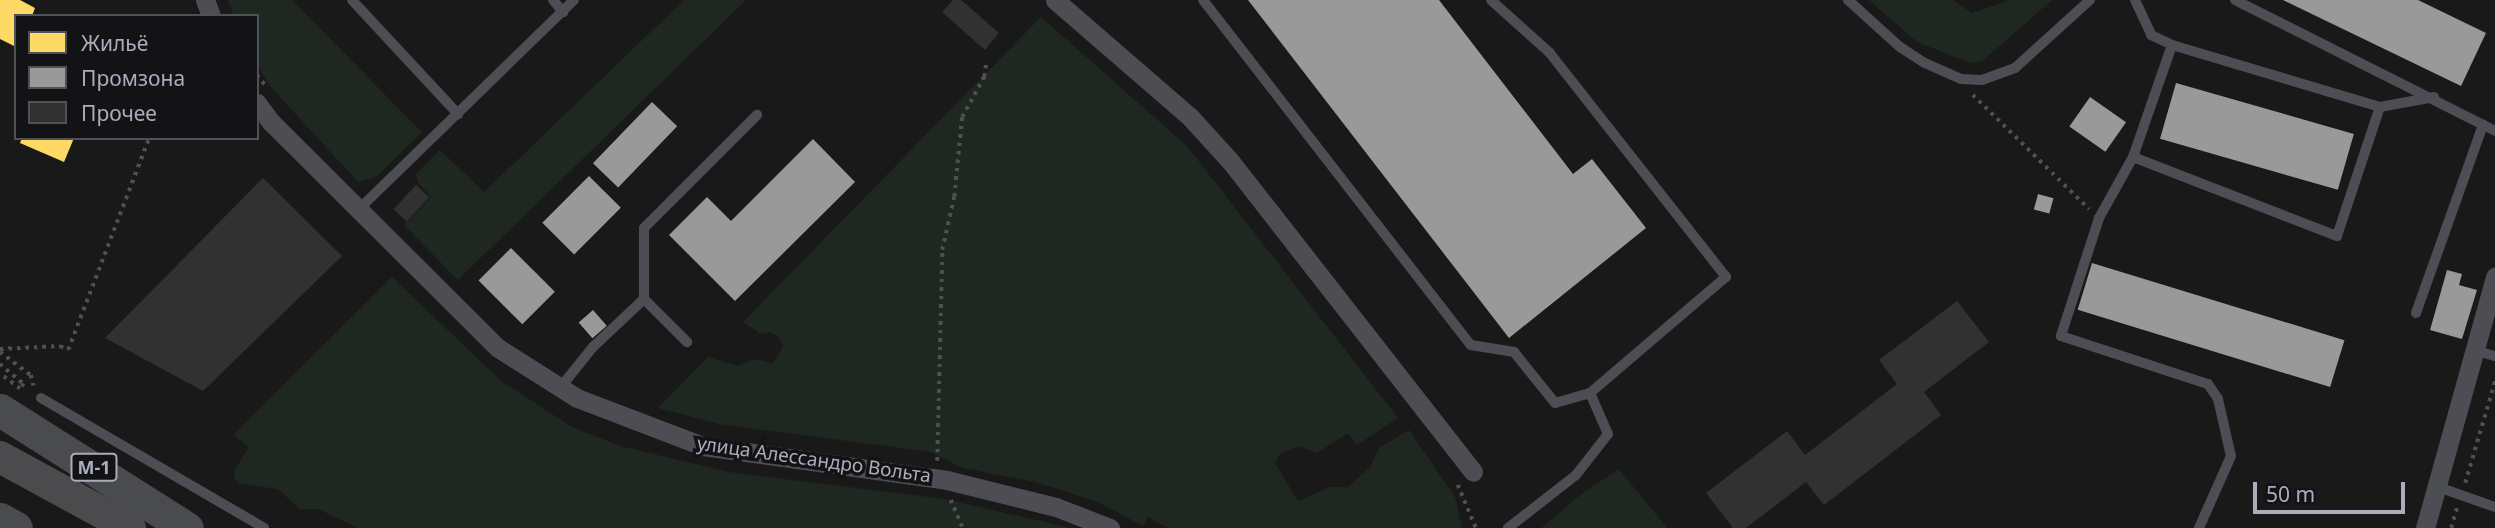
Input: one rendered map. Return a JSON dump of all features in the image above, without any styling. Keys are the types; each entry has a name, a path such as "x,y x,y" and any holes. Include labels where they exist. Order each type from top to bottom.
{"highway":[{"name":"М-1","path":"0,410 187,528"},
{"path":"0,519 16,528"}],"main road":[{"name":"М-1","path":"0,457 130,528"}],"street":[{"path":"1055,0 1191,118 1231,162 1473,472"},
{"name":"улица Алессандро Вольта","path":"261,95 358,210 498,348 561,388 640,426 703,446 947,480 1056,507 1110,528"},
{"path":"2425,528 2486,353 2495,277"}],"lane":[{"path":"352,0 458,114"},
{"path":"553,0 563,12"},
{"path":"358,210 574,0"},
{"path":"1203,0 1471,345 1514,352 1555,403 1590,393 1726,277 1550,53 1491,0"},
{"path":"1848,0 1900,47 1961,79 1982,80 2015,68 2090,0"},
{"path":"2135,0 2151,34 2172,45 2380,107 2434,97"},
{"path":"2235,0 2434,97 2495,131"},
{"path":"2172,45 2133,157 2099,218 2061,336 2208,384 2218,399 2231,456 2199,528"},
{"path":"2133,157 2337,236 2380,107"},
{"path":"687,342 643,299 643,228 757,115"},
{"path":"2416,313 2483,125"},
{"path":"561,388 593,347 643,299"},
{"path":"1508,528 1576,475 1608,434 1590,393"},
{"path":"41,398 264,528"},
{"path":"2438,487 2495,508"}],"path":[{"path":"963,528 947,480 937,460 942,250 954,197 962,117 985,77 986,62"},
{"path":"1961,79 1986,112 2099,218"},
{"path":"0,350 60,346 68,351 148,140"},
{"path":"0,350 31,376 35,393 41,398"},
{"path":"0,364 24,384 20,389 0,374"},
{"path":"2451,528 2495,381"},
{"path":"923,458 937,460"},
{"path":"1451,473 1476,528"}],"shaded area":[{"path":"228,0 292,0 422,132 376,177 358,182 269,85 259,68 259,14 233,14"},
{"path":"684,0 746,0 458,280 404,225 431,197 418,183 416,174 440,150 484,192"},
{"path":"1869,0 1953,0 1972,13 2010,0 2052,0 1981,62 1970,63 1917,42"},
{"path":"1041,17 1187,146 1398,418 1357,445 1348,433 1317,453 1299,446 1280,454 1275,463 1298,501 1330,487 1348,487 1370,467 1379,448 1409,430 1455,497 1462,528 1168,528 1148,517 1143,526 1098,502 1035,482 963,468 931,452 719,424 658,408 708,357 737,366 754,359 773,363 783,347 779,337 770,332 761,334 743,322"},
{"path":"392,277 500,380 572,427 620,446 729,472 945,499 1071,528 358,528 318,509 299,509 278,489 240,484 234,478 235,469 249,447 233,435"},
{"path":"1619,469 1667,528 1541,528 1584,492"}],"building: Жильё":[{"path":"0,0 20,0 35,8 33,14 14,14 14,46 0,39"},
{"path":"21,140 73,140 64,162 20,143"}],"building: Промзона":[{"path":"1248,0 1439,0 1573,174 1592,159 1646,228 1509,338"},
{"path":"2283,0 2418,0 2486,33 2461,86"},
{"path":"2176,83 2354,134 2338,190 2160,139"},
{"path":"2090,97 2126,122 2105,152 2069,126"},
{"path":"652,102 677,126 618,187 593,163"},
{"path":"813,139 855,182 735,301 669,235 707,197 731,221"},
{"path":"589,176 621,208 574,254 542,223"},
{"path":"2038,194 2053,198 2049,214 2034,209"},
{"path":"511,248 555,292 522,324 478,281"},
{"path":"2092,263 2344,340 2330,387 2078,310"},
{"path":"2447,270 2462,274 2459,285 2477,290 2462,339 2430,330"},
{"path":"593,310 607,326 592,338 579,322"}],"building: Прочее":[{"path":"953,0 961,0 999,33 985,50 942,12"},
{"path":"263,178 342,256 203,391 105,338"},
{"path":"416,185 429,197 407,221 393,209"},
{"path":"1957,301 1989,342 1924,392 1941,415 1824,505 1806,482 1746,528 1733,528 1706,493 1787,431 1805,455 1897,384 1879,360"}]}
